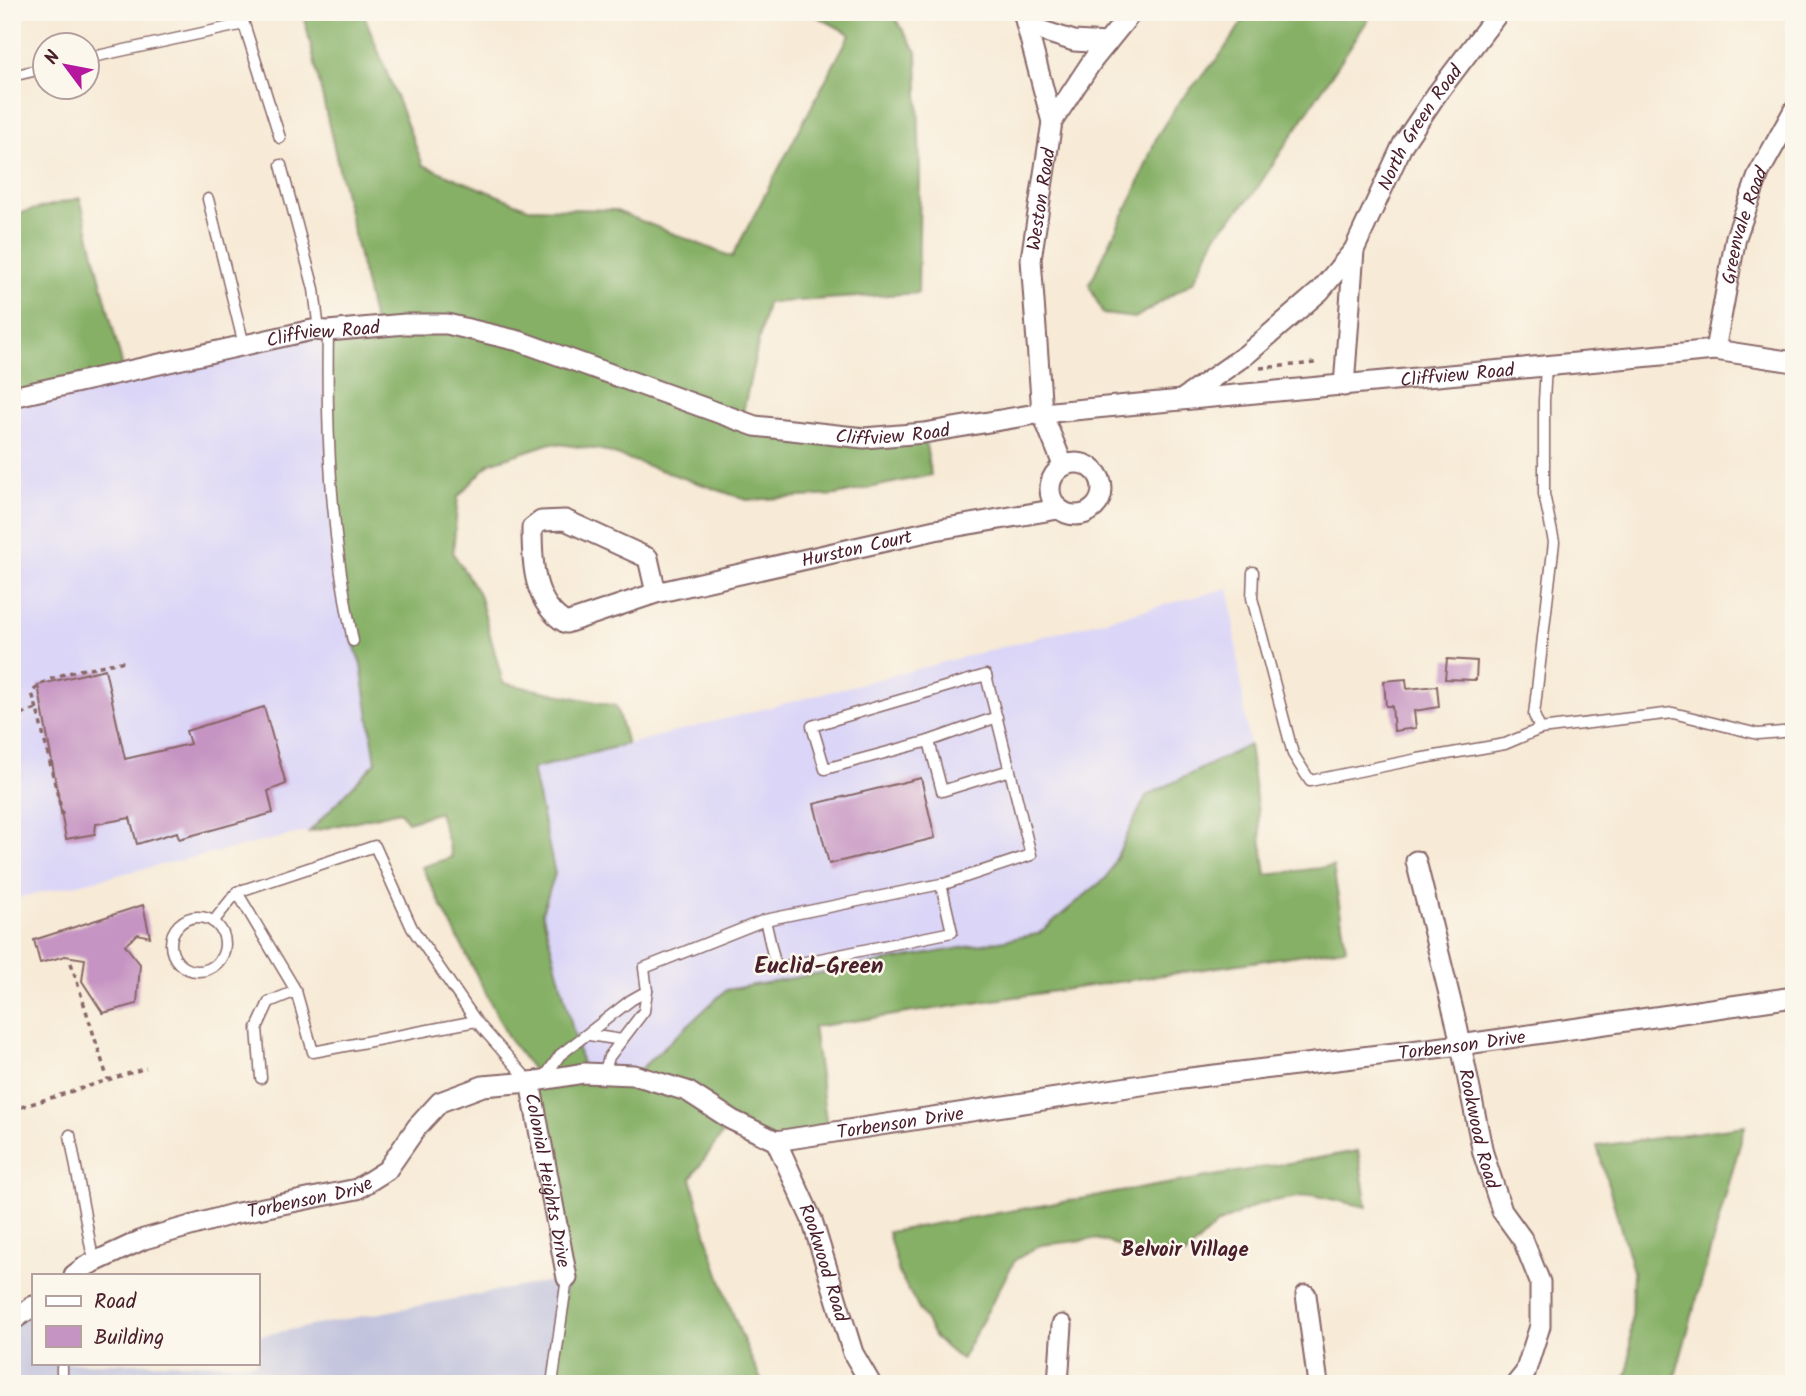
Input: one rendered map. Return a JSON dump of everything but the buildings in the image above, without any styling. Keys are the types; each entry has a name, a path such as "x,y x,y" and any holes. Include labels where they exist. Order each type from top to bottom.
{"street":[{"name":"Weston Road","path":"1042,413 1031,259 1052,122 1132,12"},
{"name":"North Green Road","path":"1183,398 1247,354 1320,291 1354,250 1404,144 1436,95 1499,12"},
{"path":"1025,19 1074,41 1107,43"},
{"path":"1025,19 1052,122"},
{"name":"Greenvale Road","path":"1716,350 1736,237 1759,173 1794,110"},
{"name":"North Green Road","path":"1344,386 1354,250"},
{"name":"Cliffview Road","path":"12,397 312,330 405,324 447,324 519,341 748,423 864,438 925,433 1042,413 1183,398 1344,386 1716,350 1794,362"},
{"path":"1042,413 1063,465 1056,471 1049,486 1058,509"},
{"name":"Hurston Court","path":"656,593 648,558 565,520 541,522 532,528 534,576 555,617 566,623 656,593 935,530 1058,509 1066,514 1083,515 1097,505 1101,496 1102,488 1096,471 1081,463 1063,465"},
{"name":"Rookwood Road","path":"1416,861 1486,1165 1502,1210 1523,1240 1540,1282 1540,1326 1525,1373 1516,1384"},
{"name":"Torbenson Drive","path":"76,1274 96,1261 144,1239 233,1214 358,1189 387,1170 417,1127 440,1102 483,1086 584,1073 634,1075 687,1091 732,1119 776,1141 1174,1080 1460,1045 1794,997"},
{"name":"Colonial Heights Drive","path":"536,1081 567,1279"},
{"name":"Rookwood Road","path":"776,1141 812,1220 853,1353 871,1384"},
{"path":"1306,1294 1318,1384"},
{"path":"12,1321 32,1307"},
{"path":"1058,1384 1062,1325"}],"lane":[{"path":"102,55 244,24 280,138"},
{"path":"12,76 32,71"},
{"path":"281,165 324,331 329,483 339,569 352,641"},
{"path":"208,199 244,345"},
{"path":"1540,729 1534,715 1554,542 1544,494 1546,366"},
{"path":"1253,572 1252,598 1293,754 1310,781 1505,744 1540,729 1673,713 1759,734 1794,731"},
{"path":"604,1074 609,1057 644,1011 647,991 644,968 765,920 941,885 1031,855 997,717 986,675 812,726 825,769 929,741 997,717"},
{"path":"929,741 943,791 1010,770"},
{"path":"213,922 237,892 375,846 412,928 476,1021 536,1081 560,1055 631,1000 647,991"},
{"path":"765,920 776,968 803,963 952,932 941,885"},
{"path":"237,892 296,990 313,1052 476,1021"},
{"path":"196,917 213,922 223,936 223,953 218,961 203,970 186,968 173,955 171,947 175,930 188,919 196,917"},
{"path":"261,1079 257,1028 269,1002 296,990"},
{"path":"589,1035 622,1040"},
{"path":"70,1135 91,1248 96,1261"},
{"path":"552,1384 567,1279"},
{"path":"62,1367 62,1384"}],"path":[{"path":"1260,368 1316,363"},
{"path":"63,817 32,693 37,686 49,679 125,662"},
{"path":"12,717 37,709"},
{"path":"71,962 108,1080"},
{"path":"12,1110 146,1068"}],"shaded area":[{"path":"328,331 450,799 12,899 12,397"},
{"path":"1229,588 1249,745 1146,796 1107,877 1037,934 726,990 634,1075 584,1073 542,912 555,874 532,769"},
{"path":"567,1278 552,1384 12,1384 12,1321 32,1307 32,1364 259,1364 259,1336"}],"green space":[{"path":"303,12 363,12 423,165 528,208 614,210 732,257 850,34 809,12 891,12 917,52 920,175 918,293 767,303 741,421 924,433 931,475 836,495 747,500 602,450 551,443 490,463 458,497 453,553 479,594 503,683 616,706 627,744 532,769 555,874 542,912 584,1072 634,1075 726,990 1038,934 1107,877 1146,796 1249,745 1266,875 1333,866 1346,948 813,1027 828,1133 776,1141 732,1120 691,1178 722,1283 763,1384 552,1384 567,1278 530,1082 541,1080 509,1039 422,867 452,857 439,812 408,822 400,811 309,832 376,762 361,665 353,641 337,558 328,331 375,326"},
{"path":"1249,12 1373,12 1254,193 1216,235 1194,281 1135,318 1103,314 1089,285 1137,187 1157,136 1179,102 1219,57"},
{"path":"80,198 124,372 12,397 12,215"},
{"path":"1745,1126 1673,1384 1622,1384 1629,1369 1633,1271 1597,1146"},
{"path":"1358,1151 1367,1207 1312,1195 1261,1203 1217,1224 1185,1255 1151,1260 1135,1250 1096,1239 1041,1245 1015,1260 961,1360 936,1339 899,1273 888,1232"}],"district":[{"name":"Euclid-Green","path":"819,965"},
{"name":"Belvoir Village","path":"1185,1249"}]}
